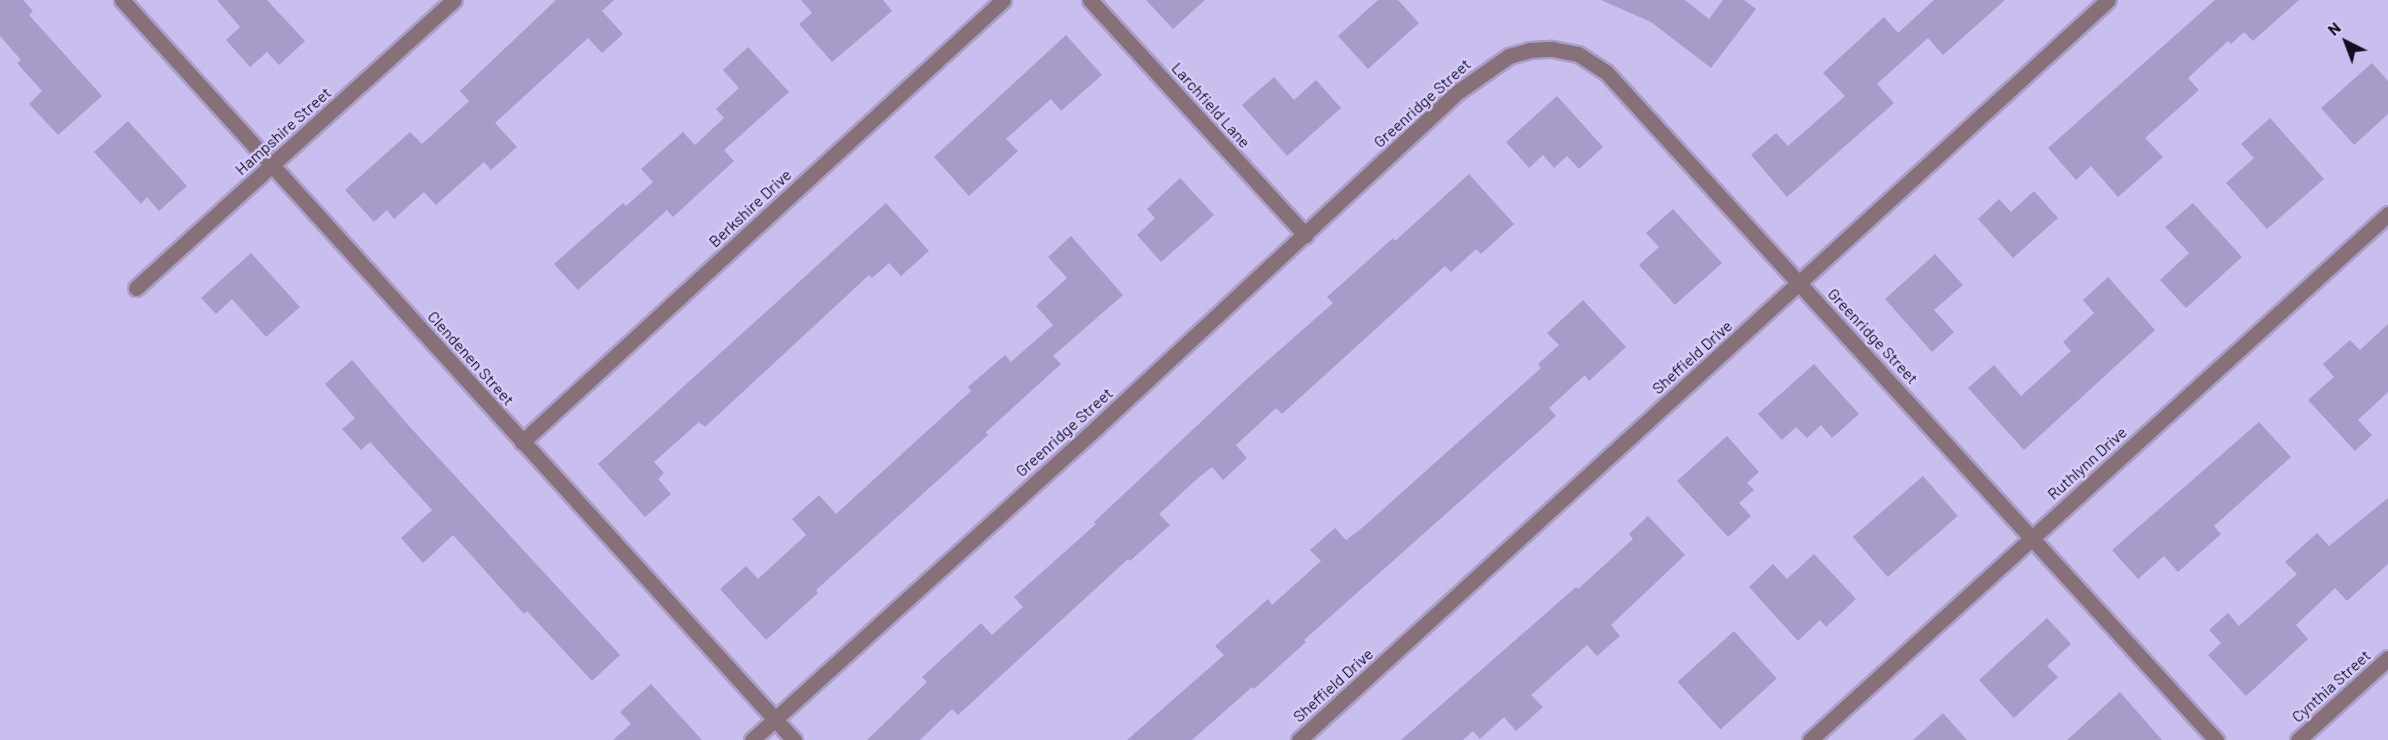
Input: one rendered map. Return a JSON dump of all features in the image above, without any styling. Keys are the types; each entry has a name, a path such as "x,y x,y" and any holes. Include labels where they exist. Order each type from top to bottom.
{"street":[{"name":"Clendenen Street","path":"122,0 794,740"},
{"name":"Hampshire Street","path":"136,288 273,166 453,0"},
{"name":"Berkshire Drive","path":"522,442 1003,0"},
{"name":"Larchfield Lane","path":"1090,0 1305,235"},
{"name":"Sheffield Drive","path":"1299,740 2108,0"},
{"name":"Greenridge Street","path":"752,740 1478,76 1509,56 1530,50 1552,49 1578,54 1606,72 2216,740"},
{"name":"Ruthlynn Drive","path":"1810,740 2388,214"},
{"name":"Cynthia Street","path":"2298,740 2388,658"}],"building":[{"path":"0,0 23,0 33,11 29,15 102,96 58,135 29,104 42,91 17,63 21,60 0,36"},
{"path":"217,0 267,0 305,41 279,65 267,52 250,67 226,40 240,27"},
{"path":"556,0 614,0 602,11 623,34 602,53 588,38 495,123 517,147 491,170 484,162 436,205 424,192 394,219 387,210 374,222 345,190 410,132 422,144 469,101 460,91"},
{"path":"801,0 883,0 892,11 832,62 799,24 812,13"},
{"path":"1146,0 1205,0 1173,29"},
{"path":"1378,0 1398,0 1419,23 1368,69 1338,36"},
{"path":"1601,0 1685,0 1709,19 1723,0 1744,0 1756,9 1711,68 1651,22"},
{"path":"1934,0 2005,0 1943,55 1928,38 1877,84 1894,103 1787,197 1751,155 1776,133 1788,146 1845,96 1823,73 1884,17 1898,33"},
{"path":"2215,0 2299,0 2253,41 2244,32 2231,44 2228,41 2188,78 2199,90 2145,138 2163,157 2118,197 2091,166 2076,180 2048,148"},
{"path":"1066,35 1102,75 1061,111 1051,99 1006,139 1018,151 969,196 934,157"},
{"path":"748,47 789,92 724,150 734,161 673,217 667,210 578,290 554,264 623,203 626,206 653,182 641,169 683,132 695,145 724,118 716,109 739,88 723,70"},
{"path":"2372,63 2388,81 2388,114 2354,145 2321,108"},
{"path":"1274,77 1294,100 1316,80 1341,108 1287,156 1242,105"},
{"path":"1557,96 1603,147 1579,169 1567,156 1554,168 1543,155 1529,168 1506,142"},
{"path":"2270,118 2324,179 2267,229 2226,183 2254,158 2241,144"},
{"path":"128,121 187,186 159,211 147,197 141,204 94,152"},
{"path":"1469,174 1514,224 1481,254 1476,249 1451,272 1445,266 1282,414 1276,408 1236,445 1247,458 1223,480 1212,467 1198,478 1159,514 1170,525 1130,561 1128,559 958,715 952,709 920,740 867,740 927,682 922,677 981,623 992,635 1023,607 1014,597 1096,524 1094,522 1249,377 1333,303 1327,297 1393,238 1395,241"},
{"path":"1180,178 1214,215 1161,262 1137,235 1155,218 1147,209"},
{"path":"2034,191 2058,218 2013,258 1978,219 1999,199 2011,212"},
{"path":"886,203 929,251 901,276 889,263 872,278 869,275 705,427 699,422 654,462 664,473 658,479 671,494 645,517 598,464"},
{"path":"2193,203 2242,257 2186,308 2160,280 2189,253 2165,227"},
{"path":"1673,209 1722,263 1675,305 1639,265 1659,247 1646,233"},
{"path":"1071,236 1123,295 1053,356 1061,364 986,432 988,435 816,590 818,593 766,640 720,589 746,566 758,579 806,535 792,519 819,495 836,514 971,391 968,387 1005,355 1011,362 1053,325 1036,306 1067,278 1048,257"},
{"path":"251,253 300,307 266,337 232,299 216,314 201,298"},
{"path":"1935,254 1963,285 1934,310 1954,332 1932,352 1885,299"},
{"path":"2108,277 2155,330 2024,450 1968,388 1994,365 2021,396 2071,351 2063,342 2094,313 2083,300"},
{"path":"1583,300 1626,347 1589,381 1585,375 1549,408 1556,416 1304,640 1306,642 1254,689 1252,687 1192,740 1127,740 1224,655 1215,646 1268,599 1272,605 1321,561 1310,550 1335,528 1346,540 1362,528 1541,368 1538,364 1559,345 1547,333"},
{"path":"2388,324 2388,392 2358,420 2372,435 2355,451 2308,400 2334,377 2323,364 2350,340 2360,350"},
{"path":"352,360 409,426 620,655 592,681 527,611 524,614 453,535 423,563 401,538 432,510 370,442 361,450 342,429 355,418 325,384"},
{"path":"1814,364 1859,414 1832,438 1821,425 1807,438 1796,427 1782,440 1758,414"},
{"path":"2259,422 2291,457 2214,526 2221,534 2178,572 2164,556 2138,579 2112,550"},
{"path":"1727,436 1759,472 1747,483 1754,490 1739,503 1751,516 1728,537 1677,481"},
{"path":"1923,476 1958,516 1888,577 1853,537"},
{"path":"2388,498 2388,564 2347,601 2335,588 2296,625 2308,639 2246,696 2208,655 2221,643 2209,630 2228,613 2239,626 2297,574 2285,562 2317,533 2329,546"},
{"path":"1648,516 1685,555 1611,625 1620,636 1597,656 1587,645 1531,695 1543,707 1516,731 1504,717 1480,739 1473,731 1463,740 1401,740 1576,587 1578,589 1633,539 1629,534"},
{"path":"1814,554 1856,599 1826,627 1820,620 1798,641 1749,587 1773,564 1787,579"},
{"path":"2047,618 2071,644 2047,666 2058,677 2014,718 1979,680"},
{"path":"1734,631 1777,679 1720,729 1678,682"},
{"path":"651,684 702,740 613,740 631,724 620,712"},
{"path":"2120,692 2162,740 2067,740"},
{"path":"1943,713 1967,740 1913,740"}]}
